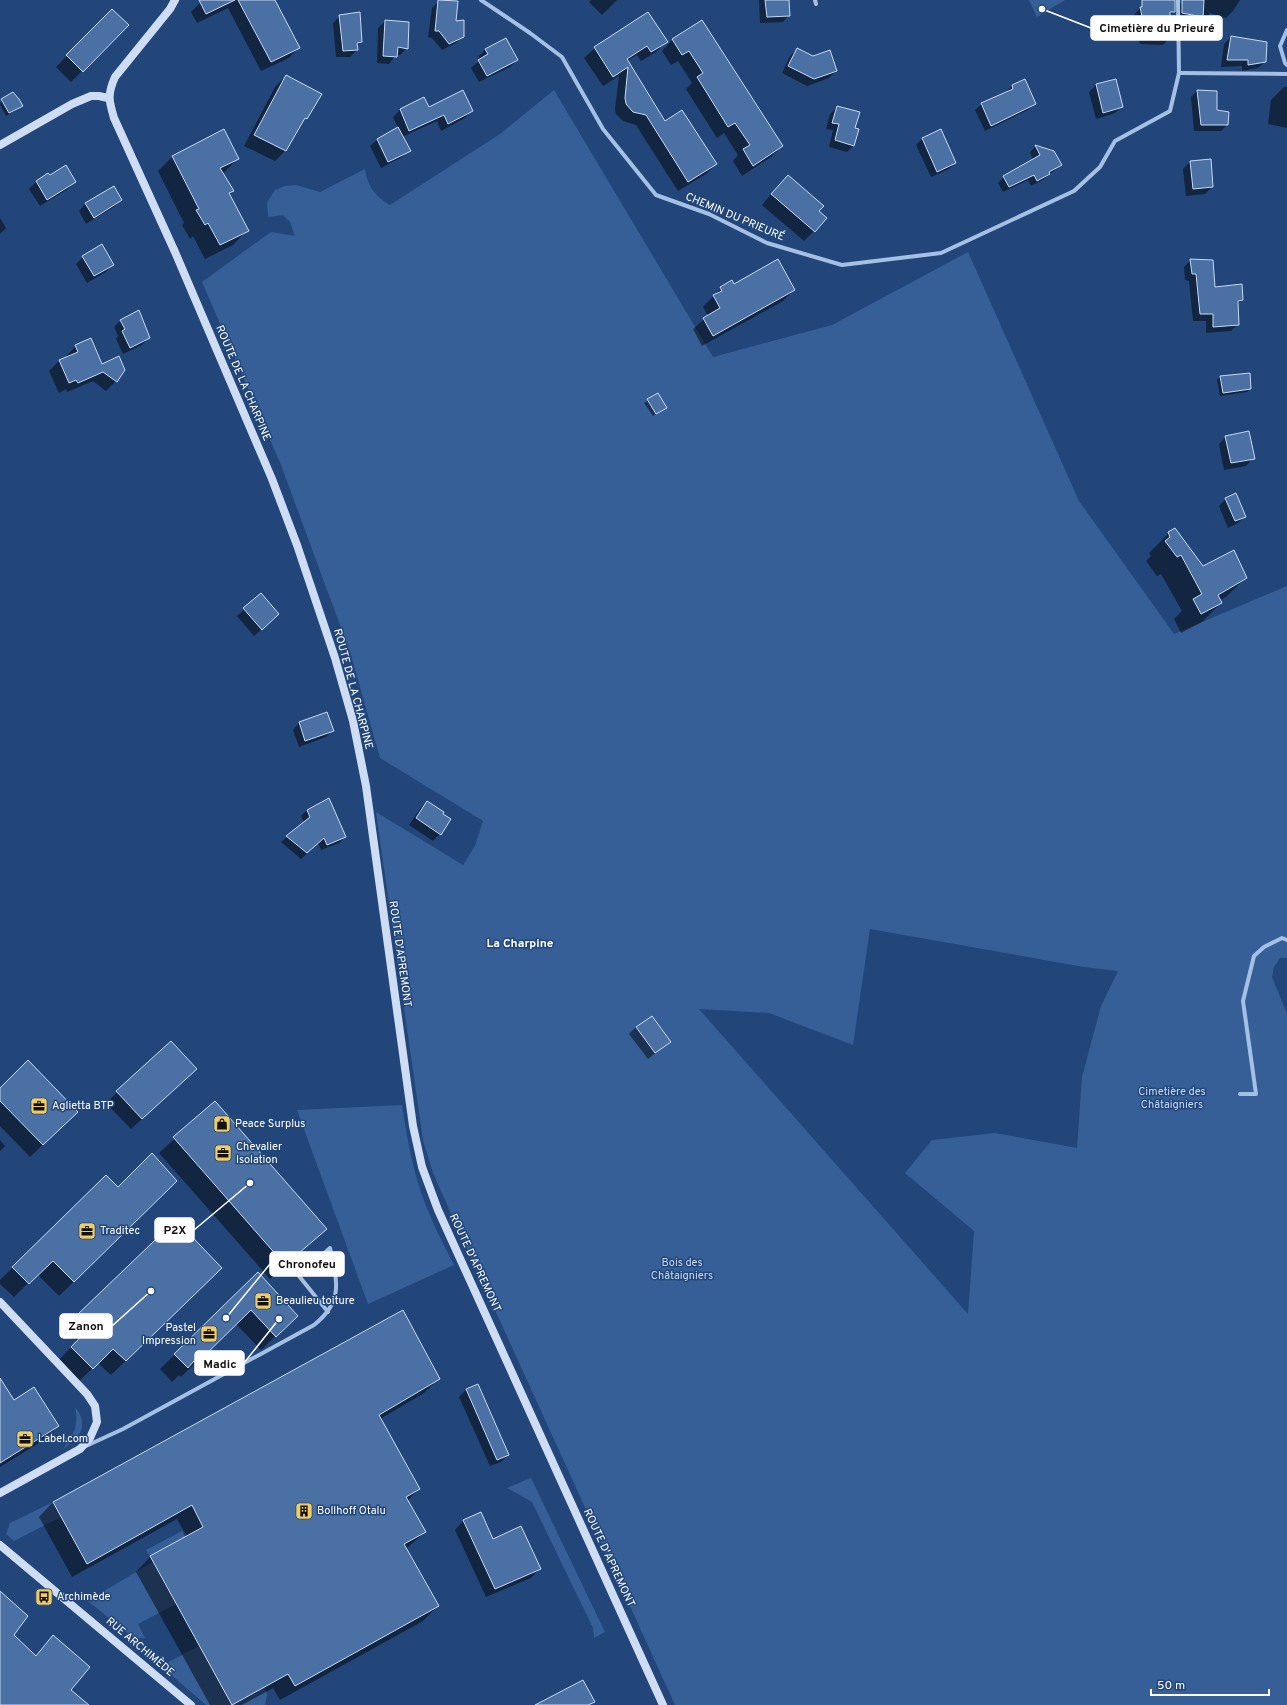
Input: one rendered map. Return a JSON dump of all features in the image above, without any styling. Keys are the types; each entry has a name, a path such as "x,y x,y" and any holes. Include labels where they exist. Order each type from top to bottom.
{"main road":[{"path":"0,144 72,104 91,96 108,98 110,88 115,77 170,9 175,0"},
{"name":"ROUTE DE LA CHARPINE","path":"108,98 114,118 178,259 264,460 297,545 335,658 353,721 368,800"},
{"name":"ROUTE D'APREMONT","path":"368,800 413,1126 422,1167 438,1210 663,1705"},
{"path":"0,1302 80,1385 95,1406 98,1422 90,1438 80,1449 0,1493"},
{"name":"RUE ARCHIMÈDE","path":"0,1545 192,1705"}],"street":[{"name":"CHEMIN DU PRIEURÉ","path":"481,0 530,33 562,57 603,129 656,195 709,214 767,243 842,265 941,253 1074,191 1100,167 1116,141 1170,111 1179,73"},
{"path":"1178,0 1179,73 1287,74"},
{"path":"1287,30 1280,46 1287,65"},
{"path":"1240,1094 1256,1094 1243,1001 1254,956 1264,947 1282,938 1287,940"},
{"path":"80,1449 123,1429 326,1316 335,1299 335,1273 330,1248 300,1276 328,1312"}],"green space":[{"path":"1029,0 1065,0 1037,17"},
{"path":"554,90 713,357 832,325 968,252 1079,501 1174,634 1287,586 1287,958 1280,958 1274,967 1272,977 1287,1014 1287,1705 675,1705 449,1209 433,1173 423,1140 376,812 463,865 475,846 483,821 380,758 351,655 281,465 202,282 271,232 295,236 290,222 283,215 268,217 267,203 275,190 285,186 296,185 320,192 365,169 369,185 380,198 390,205 500,134","holes":["870,929 1084,967 1118,971 1101,1006 1082,1077 1077,1148 995,1133 932,1140 905,1173 974,1231 968,1314 699,1009 769,1013 853,1045"]},
{"path":"402,1105 409,1146 419,1186 431,1217 454,1265 368,1304 297,1110"},
{"path":"75,1407 82,1420 81,1431 74,1440 63,1449 75,1430"},
{"path":"531,1478 605,1632 594,1638 593,1628 532,1502 507,1488"},
{"path":"53,1502 61,1517 14,1541 6,1534 10,1523"},
{"path":"182,1531 185,1537 150,1556 146,1550"},
{"path":"153,1562 176,1604 138,1624 145,1638 135,1639 83,1597 94,1597"},
{"path":"199,1646 232,1705 206,1705 161,1666"},
{"path":"265,1687 267,1695 265,1705 233,1705"}],"building":[{"path":"199,0 235,0 206,14"},
{"path":"238,0 275,0 300,48 271,62"},
{"path":"438,0 458,1 456,21 464,20 464,37 449,44 439,31 435,31"},
{"path":"765,0 789,0 790,16 767,17"},
{"path":"1142,0 1175,0 1175,12 1170,12 1170,38 1147,38 1140,7 1142,7"},
{"path":"1182,0 1204,0 1203,17 1182,13"},
{"path":"112,9 129,25 83,72 66,55"},
{"path":"360,12 362,42 357,43 358,50 343,51 339,15"},
{"path":"648,12 668,42 651,52 647,46 627,59 665,121 682,110 717,164 688,182 646,115 633,112 626,104 625,98 628,67 613,77 594,47"},
{"path":"385,20 409,22 408,49 398,47 397,57 383,56"},
{"path":"702,20 783,146 753,166 743,149 750,145 735,123 728,127 697,77 703,73 689,51 682,55 672,39"},
{"path":"1231,36 1267,42 1266,62 1248,65 1248,60 1227,60"},
{"path":"506,38 518,60 487,76 478,60 488,54 485,49"},
{"path":"797,48 813,56 830,50 837,71 814,79 788,66"},
{"path":"286,75 322,94 307,119 305,118 286,151 254,135"},
{"path":"1025,79 1036,104 991,126 981,103 1013,89 1012,85"},
{"path":"1116,79 1123,107 1103,113 1096,84"},
{"path":"463,90 473,111 448,124 444,115 409,131 400,109 424,97 429,107"},
{"path":"1197,90 1217,91 1217,110 1229,112 1228,125 1201,125"},
{"path":"13,92 23,106 9,113 1,99"},
{"path":"837,106 860,112 855,128 859,129 854,146 835,140 839,124 832,123"},
{"path":"398,127 411,151 388,162 377,139"},
{"path":"224,129 239,159 220,168 234,191 229,193 249,231 220,245 208,223 205,225 196,210 199,209 172,156"},
{"path":"941,129 956,163 937,172 922,138"},
{"path":"1035,145 1054,151 1062,165 1037,181 1034,175 1009,187 1003,176 1040,155"},
{"path":"1211,159 1213,187 1193,189 1190,161"},
{"path":"66,165 76,182 47,200 36,181 48,173 50,175"},
{"path":"788,175 824,206 819,211 827,218 815,232 771,194"},
{"path":"114,186 122,200 94,218 85,203"},
{"path":"102,244 114,265 94,276 82,256"},
{"path":"778,259 795,290 713,336 703,318 720,308 713,295 722,291 720,287 732,280 734,284"},
{"path":"1190,259 1213,260 1215,287 1242,284 1243,300 1238,301 1239,325 1213,327 1213,314 1200,314 1196,274 1192,274"},
{"path":"139,310 150,338 130,348 122,331 125,329 120,320"},
{"path":"91,338 102,364 119,356 125,370 117,382 103,372 78,383 76,380 69,383 59,360 78,352 75,345"},
{"path":"1250,373 1251,389 1223,393 1220,376"},
{"path":"658,393 667,408 656,414 647,399"},
{"path":"1249,431 1255,459 1231,463 1225,436"},
{"path":"1236,493 1246,517 1235,521 1225,498"},
{"path":"1175,528 1203,566 1234,550 1247,578 1218,595 1222,603 1201,614 1193,599 1202,594 1181,555 1177,557 1165,541 1170,537 1168,532"},
{"path":"261,593 279,614 262,630 243,608"},
{"path":"327,712 334,731 305,741 299,722"},
{"path":"329,798 346,837 327,845 324,838 307,853 286,836 310,817 307,810"},
{"path":"427,801 444,812 443,814 451,819 441,835 416,818"},
{"path":"652,1016 671,1042 655,1053 636,1027"},
{"path":"171,1041 197,1069 142,1119 116,1091"},
{"name":"Aglietta BTP","path":"28,1060 78,1112 43,1145 0,1101 0,1088"},
{"path":"215,1101 327,1229 285,1265 173,1137"},
{"name":"Traditec","path":"152,1153 177,1181 74,1282 53,1261 29,1284 12,1267 106,1175 118,1187"},
{"path":"176,1220 222,1268 126,1361 113,1349 93,1369 71,1347 91,1326 78,1314"},
{"path":"258,1272 298,1316 276,1337 251,1310 196,1364 194,1361 188,1368 174,1354"},
{"name":"Bollhoff Otalu","path":"403,1310 440,1379 379,1415 420,1489 406,1497 426,1532 404,1544 439,1606 295,1686 288,1674 232,1705 150,1556 203,1527 192,1505 87,1564 53,1502"},
{"path":"0,1378 14,1400 34,1387 59,1426 0,1463"},
{"path":"478,1384 509,1455 497,1460 466,1389"},
{"path":"481,1512 493,1539 521,1526 541,1569 495,1589 463,1520"},
{"path":"0,1591 28,1616 14,1635 36,1656 53,1635 90,1667 71,1690 89,1705 0,1705"},
{"path":"583,1680 595,1702 588,1705 535,1705"}],"place":[{"name":"Cimetière du Prieuré","path":"1042,9"},
{"name":"Aglietta BTP","path":"39,1106"},
{"name":"Peace Surplus","path":"222,1124"},
{"name":"Chevalier Isolation","path":"223,1153"},
{"name":"P2X","path":"250,1183"},
{"name":"Traditec","path":"87,1231"},
{"name":"Zanon","path":"151,1291"},
{"name":"Beaulieu toiture","path":"263,1301"},
{"name":"Chronofeu","path":"226,1318"},
{"name":"Madic","path":"279,1319"},
{"name":"Pastel Impression","path":"209,1334"},
{"name":"Label.com","path":"25,1439"},
{"name":"Bollhoff Otalu","path":"304,1511"},
{"name":"Archimède","path":"44,1597"}],"district":[{"name":"La Charpine","path":"520,944"}],"park label":[{"name":"Cimetière des Châtaigniers","path":"1172,1098"},
{"name":"Bois des Châtaigniers","path":"682,1269"}]}
